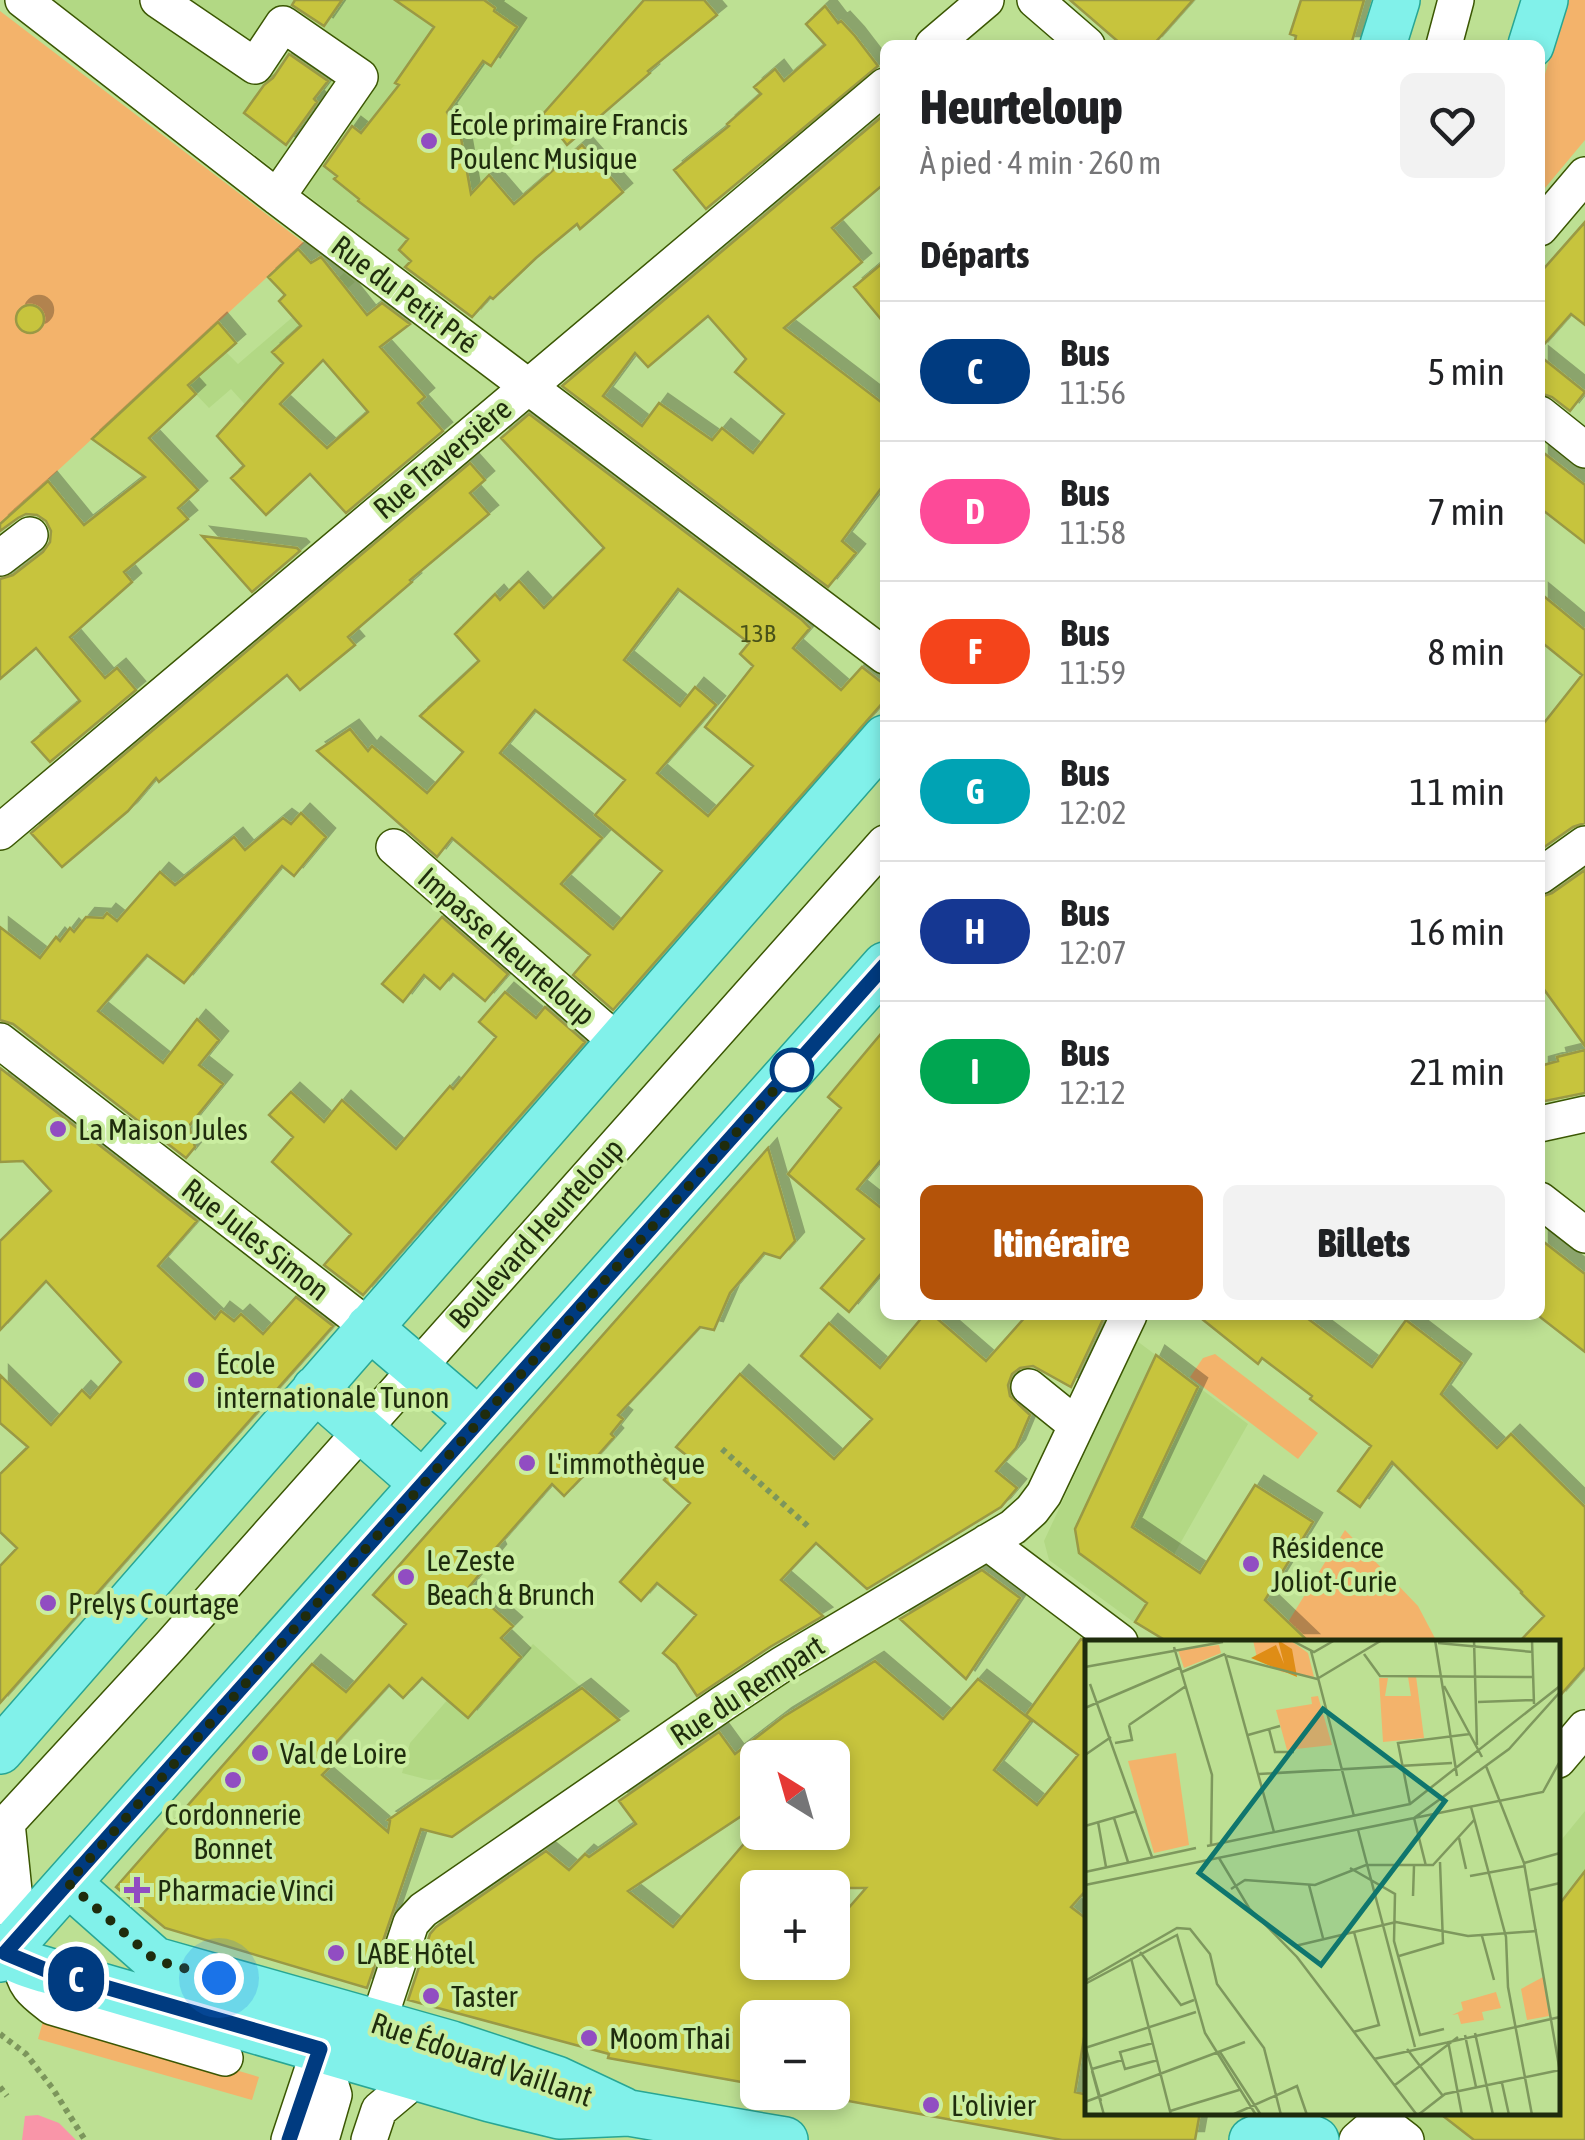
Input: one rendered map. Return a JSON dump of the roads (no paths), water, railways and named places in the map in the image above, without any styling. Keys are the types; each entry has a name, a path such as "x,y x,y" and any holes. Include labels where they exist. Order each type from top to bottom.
{"main road":[{"path":"1385,40 1397,0"},
{"path":"1533,40 1545,0"},
{"name":"Boulevard Heurteloup","path":"0,1750 880,744"},
{"path":"326,2030 7,1955 880,971"},
{"path":"369,1328 479,1421"},
{"path":"315,1389 423,1484"},
{"path":"68,1883 155,1960 326,2030"},
{"name":"Rue Édouard Vaillant","path":"326,2030 557,2079 615,2126"},
{"name":"Rue Édouard Vaillant","path":"371,2042 490,2099 559,2116 615,2126 785,2140"},
{"path":"1250,2140 1284,2130 1319,2140"}],"street":[{"name":"Rue du Petit Pré","path":"23,0 880,652"},
{"path":"158,0 254,66 283,24 360,77 277,197"},
{"path":"939,40 986,0"},
{"path":"1035,0 1081,40"},
{"path":"1445,40 1456,0"},
{"name":"Rue Traversière","path":"0,832 880,90"},
{"path":"1545,222 1585,175"},
{"path":"1545,418 1585,450"},
{"path":"0,558 30,534"},
{"path":"1545,872 1585,844"},
{"name":"Impasse Heurteloup","path":"394,847 620,1044"},
{"name":"Boulevard Heurteloup","path":"0,1907 14,1892 6,1823 170,1646 880,850"},
{"name":"Rue Jules Simon","path":"0,1041 369,1328"},
{"path":"1545,1123 1585,1114"},
{"path":"1545,1204 1585,1235"},
{"name":"Rue du Rempart","path":"371,2042 411,1924 422,1910 781,1665 1013,1527 1032,1510 1044,1494 1126,1320"},
{"path":"1034,1381 1080,1417"},
{"path":"987,1542 1117,1640"},
{"path":"1560,1758 1585,1728"},
{"path":"7,1955 29,1990 52,2007 225,2058"},
{"path":"289,2140 326,2030"},
{"path":"321,2140 334,2095 326,2030"},
{"path":"369,2140 379,2110 404,2090"},
{"path":"1250,2140 1262,2115"},
{"path":"1319,2140 1320,2115"}],"place":[{"name":"École primaire Francis Poulenc Musique","path":"429,141"},
{"name":"La Maison Jules","path":"58,1129"},
{"name":"École internationale Tunon","path":"196,1380"},
{"name":"L'immothèque","path":"527,1463"},
{"name":"Résidence Joliot-Curie","path":"1251,1564"},
{"name":"Le Zeste Beach & Brunch","path":"406,1577"},
{"name":"Prelys Courtage","path":"48,1603"},
{"name":"Val de Loire","path":"260,1753"},
{"name":"Cordonnerie Bonnet","path":"233,1780"},
{"name":"Pharmacie Vinci","path":"137,1890"},
{"name":"LABE Hôtel","path":"336,1953"},
{"name":"Taster","path":"431,1996"},
{"name":"Moom Thai","path":"589,2038"},
{"name":"L'olivier","path":"931,2105"}]}
